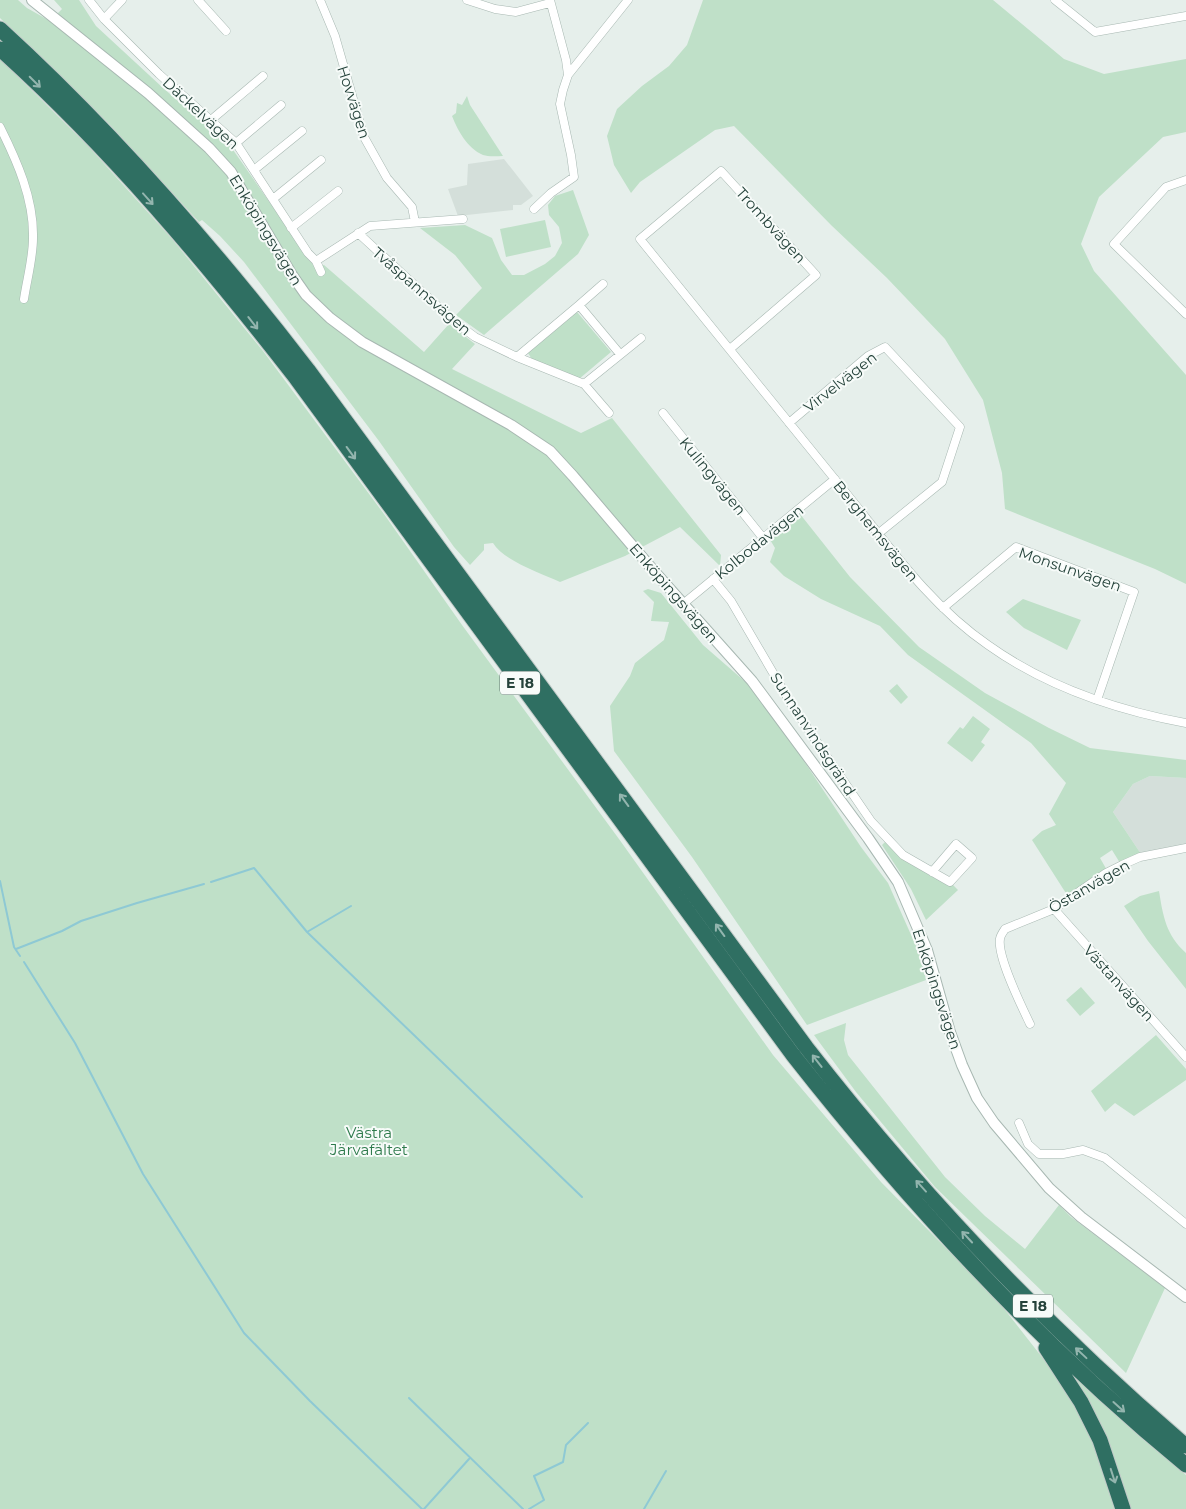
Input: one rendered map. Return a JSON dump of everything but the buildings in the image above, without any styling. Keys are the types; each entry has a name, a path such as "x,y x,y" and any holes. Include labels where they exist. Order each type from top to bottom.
{"highway":[{"name":"E 18","path":"0,29 126,153 211,248 259,307 314,378 806,1047 876,1135 953,1222 1022,1294 1070,1342 1148,1414 1186,1446"},
{"name":"E 18","path":"0,49 128,176 199,256 248,316 302,386 799,1062 864,1144 942,1232 1032,1326 1107,1397 1186,1466"},
{"path":"1032,1326 1068,1380 1091,1422 1107,1458 1123,1509"},
{"path":"1148,1414 1186,1438"}],"street":[{"name":"Enköpingsvägen","path":"32,0 148,93 209,148 231,172 292,275 306,295 330,318 362,342 511,425 550,451 573,476 682,604 752,681 868,838 898,882 927,950 950,1032 962,1065 978,1098 994,1123 1049,1188 1081,1218 1186,1296"},
{"name":"Däckelvägen","path":"89,0 104,19 185,99 236,143 291,228 308,253 316,261 321,272"},
{"path":"104,19 122,0"},
{"path":"198,0 226,31"},
{"name":"Hovvägen","path":"320,0 334,36 364,137 387,178 412,207 415,222"},
{"path":"467,0 495,10 516,12 550,2 566,60 568,75 560,104 572,155 574,177 551,193 534,209"},
{"path":"568,75 628,0"},
{"path":"1055,0 1095,32 1186,16"},
{"path":"211,120 263,76"},
{"path":"236,143 281,105"},
{"path":"0,127 30,201 33,219 33,239 24,299"},
{"path":"254,170 302,131"},
{"path":"273,199 321,160"},
{"name":"Trombvägen","path":"640,239 721,171 816,275 730,349"},
{"path":"1186,180 1166,187 1114,244 1186,314"},
{"path":"291,228 338,191"},
{"path":"316,261 370,226 463,219"},
{"name":"Tvåspannsvägen","path":"358,233 455,322 475,337 517,357 584,384 609,413"},
{"name":"Berghemsvägen","path":"640,239 922,588 943,608 987,645 1032,672 1071,692 1147,716 1186,723"},
{"path":"517,357 603,284"},
{"path":"579,305 620,354"},
{"path":"584,384 642,338"},
{"name":"Virvelvägen","path":"789,423 868,356 885,347 960,427 942,482 879,534"},
{"name":"Kulingvägen","path":"663,413 763,538"},
{"name":"Kolbodavägen","path":"682,604 835,479"},
{"name":"Monsunvägen","path":"943,608 1016,547 1134,592 1097,700"},
{"name":"Sunnanvindsgränd","path":"713,579 730,602 793,707 871,821 903,855 932,872 950,882 972,858 956,844 932,872"},
{"name":"Östanvägen","path":"1030,1024 1009,978 1002,952 1000,940 1005,929 1054,909 1099,878 1122,865 1140,858 1186,848"},
{"name":"Västanvägen","path":"1054,909 1186,1057"},
{"path":"1019,1123 1028,1144 1039,1154 1063,1154 1083,1150 1105,1158 1186,1224"}],"shaded area":[{"path":"504,159 533,196 521,205 513,205 513,210 458,216 448,189 467,185 468,164"},
{"path":"1150,776 1186,778 1186,844 1141,854 1113,812 1133,784"}],"green space":[{"path":"0,0 18,0 27,8 50,21 62,9 54,0 79,0 96,26 231,147 314,266 324,265 424,352 449,324 475,344 452,369 581,433 612,418 721,555 720,566 680,527 625,556 560,582 514,561 493,543 484,544 484,550 470,565 454,547 379,441 244,262 202,220 199,222 110,125 0,18"},
{"path":"703,0 993,0 1064,59 1104,74 1186,59 1186,132 1163,137 1099,197 1081,244 1094,271 1186,375 1186,584 1155,569 1005,509 1002,473 983,400 945,339 887,278 831,225 734,126 715,130 640,182 631,193 614,165 607,136 617,109 642,86 669,66 687,45"},
{"name":"Västra Järvafältet","path":"0,59 88,146 172,239 263,351 384,514 773,1055 881,1182 998,1301 1063,1384 1083,1416 1118,1509 0,1509"},
{"path":"467,96 470,105 503,156 483,155 477,152 460,133 452,116 456,113 457,103 462,105"},
{"path":"573,190 589,235 578,254 484,335 456,315 482,288 455,255 420,228 465,225 492,238 501,260 512,275 524,275 545,264 555,256 562,243 559,227 549,215 548,205 555,196"},
{"path":"545,220 551,247 506,257 500,229"},
{"path":"577,312 611,352 579,379 533,361 528,353"},
{"path":"800,514 850,577 919,647 985,693 1090,748 1186,760 1186,778 1150,776 1133,784 1113,812 1141,854 1120,863 1112,850 1100,858 1108,872 1069,898 1032,840 1042,831 1056,825 1049,814 1066,783 1031,743 908,655 880,626 821,599 784,576 770,562 775,548 769,538"},
{"path":"648,589 661,593 703,645 749,685 794,746 861,847 888,883 920,955 926,980 807,1025 692,857 614,751 610,706 630,676 635,663 664,640 669,622 651,621 654,602 643,591"},
{"path":"1023,599 1081,620 1067,650 1024,628 1006,612"},
{"path":"897,684 908,697 901,704 889,691"},
{"path":"973,716 990,729 981,742 985,745 972,762 947,743 960,727 963,729"},
{"path":"888,839 903,855 950,882 958,890 926,920 911,889 882,845"},
{"path":"1159,891 1166,925 1179,946 1186,953 1186,989 1148,941 1124,906 1140,896"},
{"path":"1081,987 1095,1003 1080,1016 1066,1000"},
{"path":"846,1023 844,1040 848,1055 945,1177 985,1216 1025,1249 1059,1205 1071,1217 1165,1288 1126,1373 935,1187 856,1092 814,1035"},
{"path":"1156,1035 1186,1069 1186,1080 1134,1116 1115,1103 1105,1112 1091,1091"},
{"path":"1063,1366 1145,1441 1186,1475 1186,1509 1127,1509"}],"waterway":[{"path":"211,882 254,868 307,932 351,906"},
{"path":"0,881 14,947 20,956"},
{"path":"16,949 62,931 81,921 204,884"},
{"path":"307,932 582,1197"},
{"path":"24,962 75,1043 143,1174 244,1333 310,1401 422,1509"},
{"path":"409,1398 523,1509"},
{"path":"529,1509 544,1500 534,1476 563,1462 566,1445 588,1423"},
{"path":"424,1509 469,1459"},
{"path":"644,1509 666,1471"}]}
